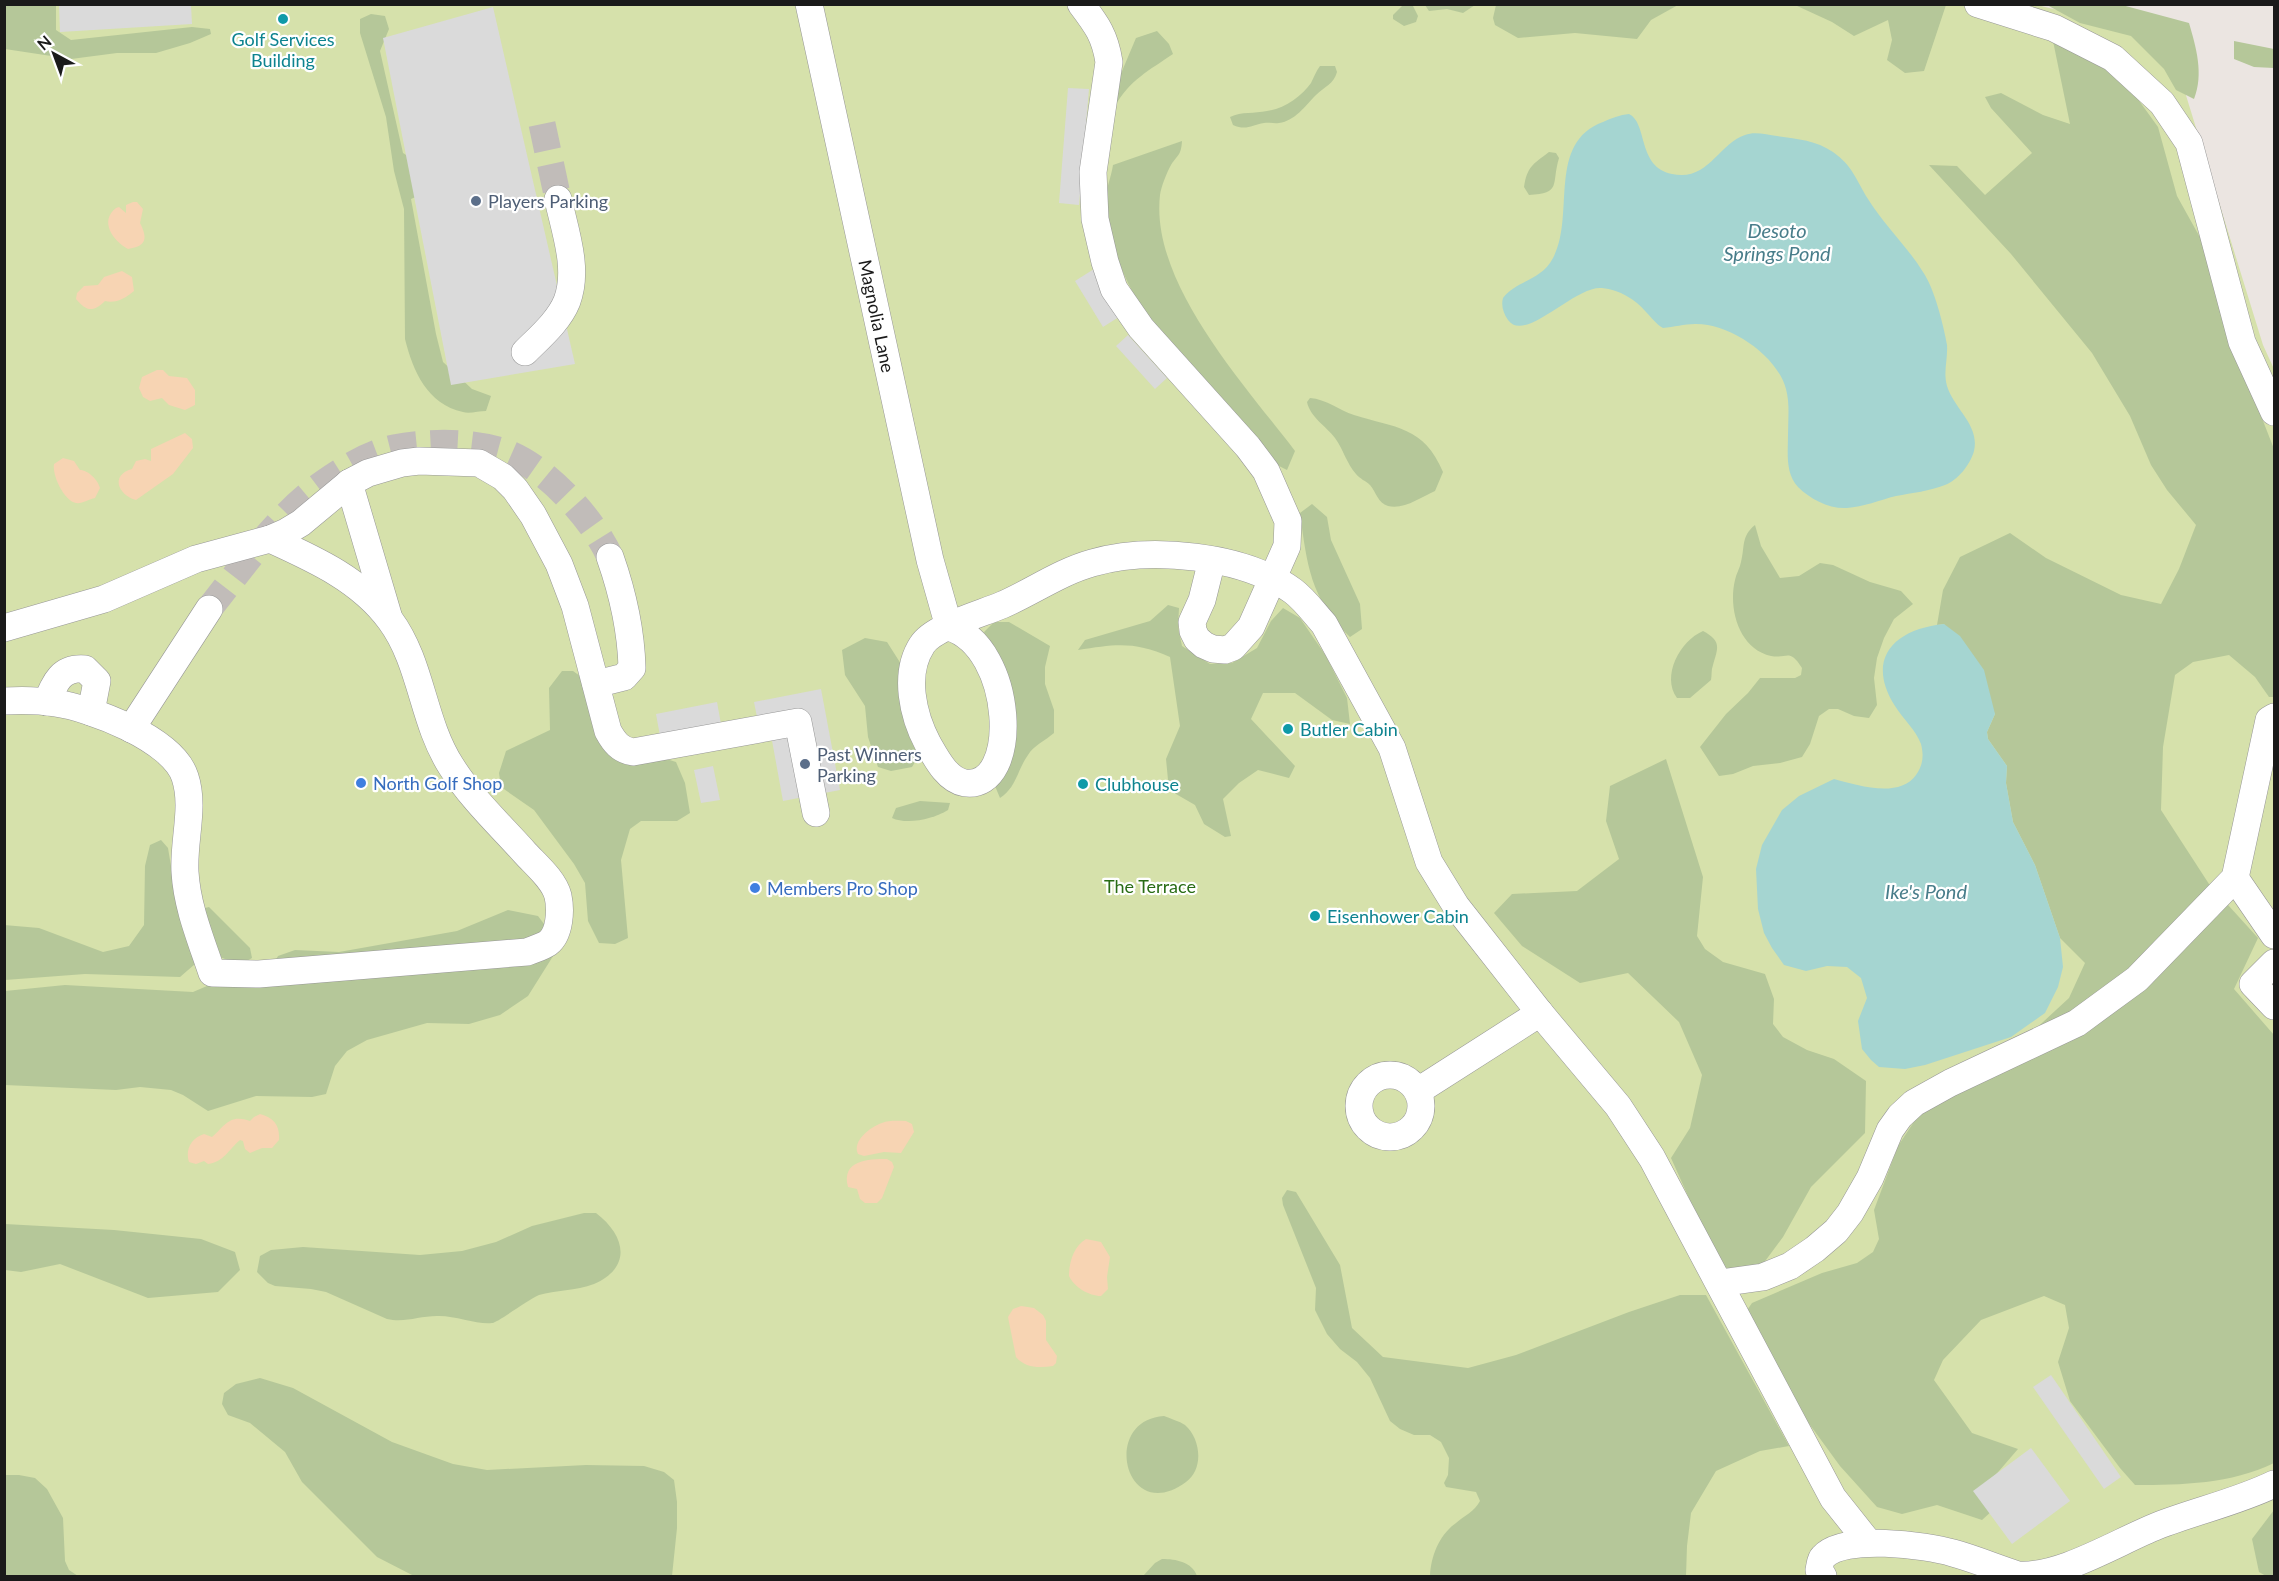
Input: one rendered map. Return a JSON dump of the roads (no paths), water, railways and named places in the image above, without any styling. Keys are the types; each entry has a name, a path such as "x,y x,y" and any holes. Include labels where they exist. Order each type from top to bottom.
{"street":[{"name":"Magnolia Lane","path":"809,4 930,560 949,627"},
{"path":"1081,4 1100,28 1109,62 1093,172 1095,219 1114,289 1128,312 1248,447 1266,471 1288,521 1287,546 1251,627 1233,647 1225,650 1213,649 1197,639 1192,622 1202,600 1212,560"},
{"path":"1978,4 2054,28 2113,57 2162,103 2189,143 2242,342 2272,402"},
{"path":"525,352 548,330 567,301 572,267 558,199"},
{"path":"4,628 104,599 196,559 270,539 300,523 350,483 368,473 402,463 433,460 479,463 503,477 515,489 532,515 568,584 608,731 618,746 625,751 633,752 798,722 816,813"},
{"path":"4,701 47,702 91,712 131,729 167,752 185,776 188,817 185,873 188,899 212,973 262,973 527,952 546,944 554,938 558,923 556,890 451,766 440,743 414,667 390,619 350,483"},
{"path":"270,539 309,557 345,578 362,590 390,619"},
{"path":"949,627 968,635 980,648 995,677 1002,700 1002,731 997,758 992,772 986,778 974,783 960,782 946,771 924,738 913,704 912,680 918,652 928,637 935,632 1017,599 1069,571 1114,557 1175,555 1212,560 1272,578 1294,592 1324,624 1392,748 1429,861 1456,906 1618,1107 1652,1158 1833,1498 1868,1542"},
{"path":"596,684 624,677 632,668 632,640 624,601 610,557"},
{"path":"131,729 209,609"},
{"path":"47,702 53,686 62,674 68,670 86,669 97,681 91,712"},
{"path":"1720,1283 1763,1277 1790,1266 1836,1231 1850,1213 1870,1178 1890,1130 1900,1116 1914,1103 1950,1083 2077,1023 2137,979 2235,878 2269,720 2274,717"},
{"path":"2235,878 2274,935"},
{"path":"2274,963 2253,984 2274,1006"},
{"path":"1418,1091 1540,1013"},
{"path":"1823,1576 1819,1570 1825,1556 1834,1550 1868,1542 1951,1552 2018,1575 2029,1576 2070,1565 2158,1526 2274,1484"}],"water":[{"name":"Desoto Springs Pond","path":"1629,114 1639,126 1653,163 1661,170 1672,174 1695,173 1704,168 1727,146 1753,133 1813,142 1827,148 1845,163 1874,209 1917,262 1935,297 1947,345 1945,376 1947,386 1970,425 1975,442 1972,456 1959,476 1939,487 1859,506 1840,508 1827,505 1798,487 1791,475 1788,455 1786,389 1773,364 1750,343 1722,329 1708,325 1691,324 1663,328 1632,299 1621,293 1602,288 1591,289 1578,295 1526,325 1516,325 1508,320 1503,309 1503,298 1515,287 1536,276 1548,266 1553,258 1562,222 1568,163 1574,146 1585,132 1609,119"},
{"name":"Ike's Pond","path":"1944,624 1960,636 1984,670 1995,714 1987,732 1988,739 2007,766 2006,783 2013,822 2035,865 2060,938 2063,967 2058,987 2045,1013 2011,1037 1925,1065 1905,1069 1879,1067 1862,1049 1858,1021 1867,998 1861,978 1847,967 1827,966 1806,971 1784,965 1764,933 1758,909 1756,869 1762,845 1782,810 1799,796 1834,779 1866,787 1889,788 1899,787 1916,775 1922,760 1921,744 1886,689 1883,674 1884,661 1889,649 1911,632"}],"tunnel":[{"path":"542,124 558,199"},
{"path":"209,609 263,541 308,495 358,462 376,453 406,446 446,443 473,445 514,456 548,478 564,493 591,525 610,557"}],"place":[{"name":"Golf Services Building","path":"283,19"},
{"name":"Players Parking","path":"476,201"},
{"name":"Butler Cabin","path":"1288,729"},
{"name":"Past Winners Parking","path":"805,764"},
{"name":"North Golf Shop","path":"361,783"},
{"name":"Clubhouse","path":"1083,784"},
{"name":"Members Pro Shop","path":"755,888"},
{"name":"Eisenhower Cabin","path":"1315,916"}],"park label":[{"name":"The Terrace","path":"1150,886"}]}
